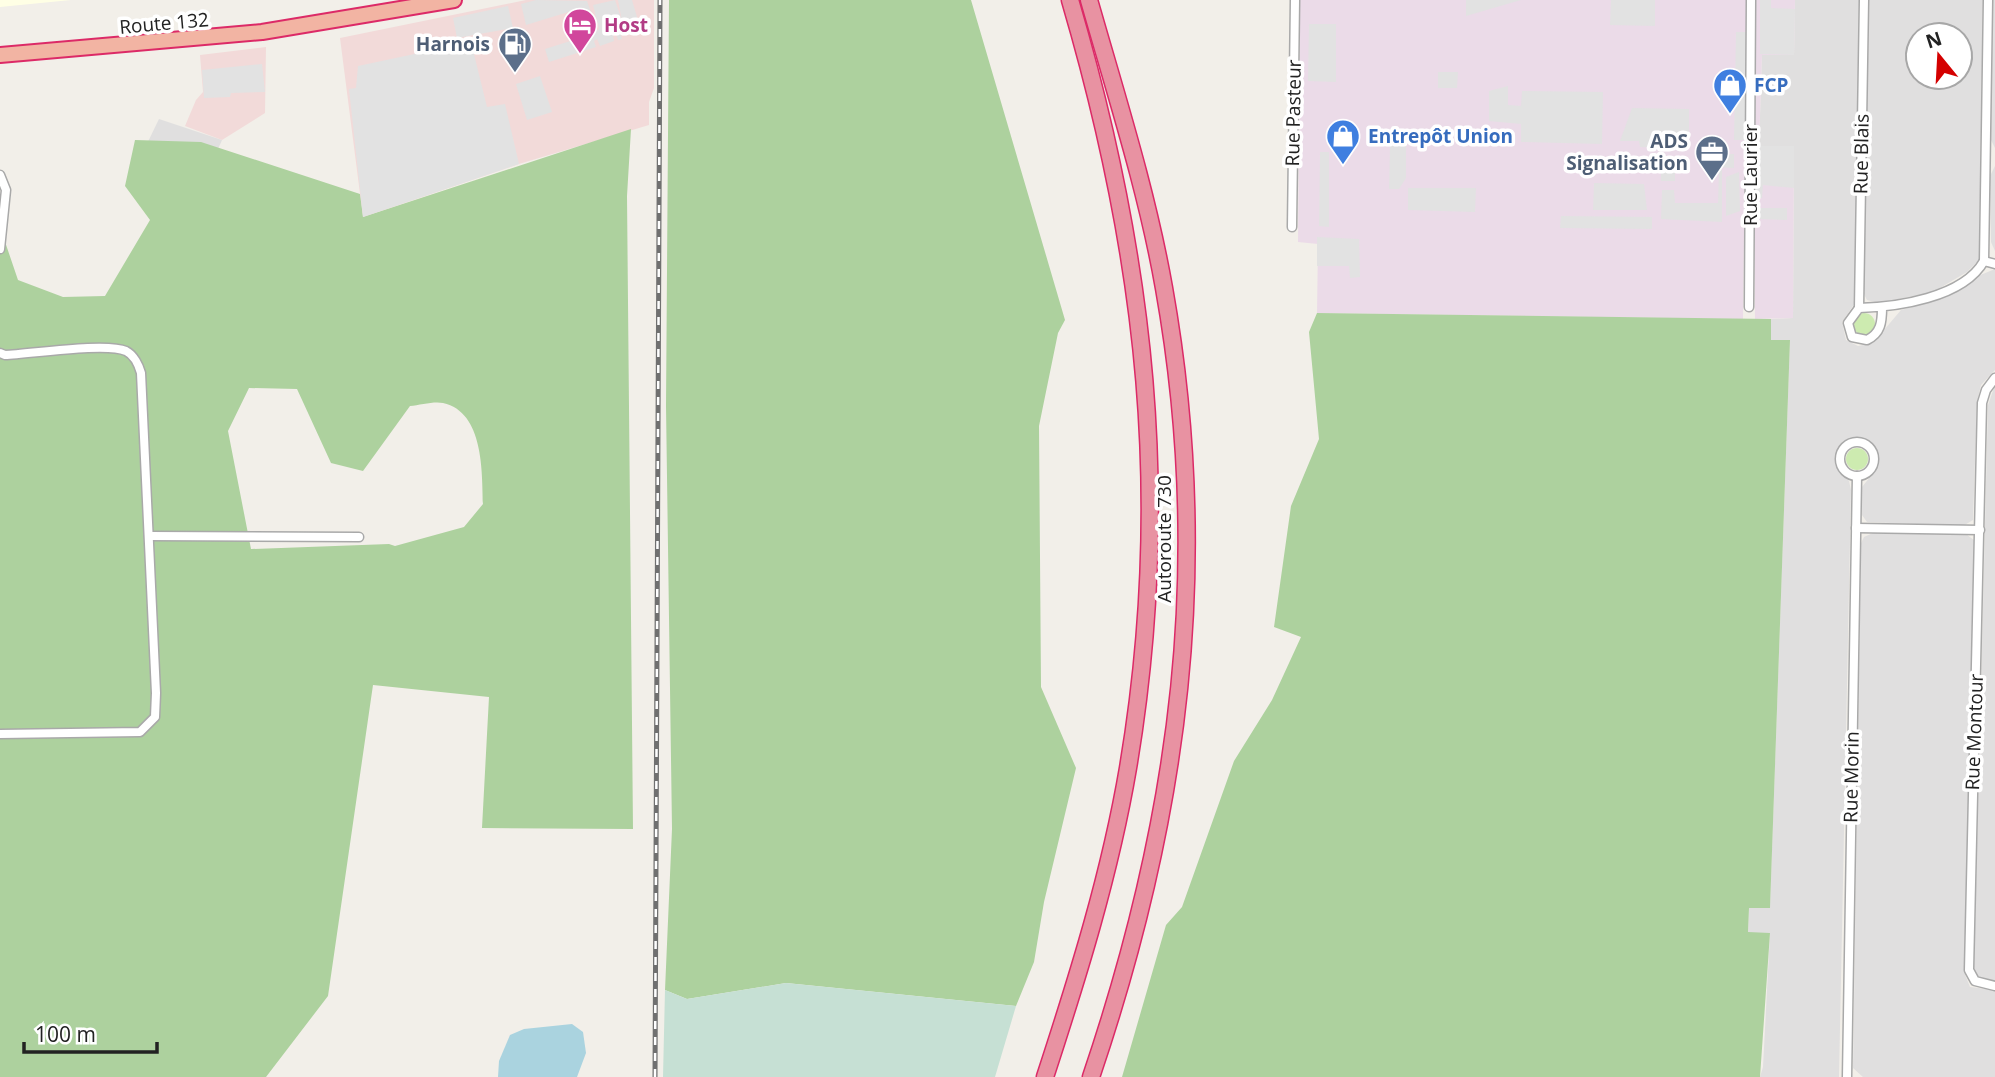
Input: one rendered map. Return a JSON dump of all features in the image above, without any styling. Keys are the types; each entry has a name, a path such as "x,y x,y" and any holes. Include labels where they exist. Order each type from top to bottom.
{"highway":[{"name":"Route 132","path":"0,55 262,32 365,18 454,0"},
{"name":"Autoroute 730","path":"1045,1077 1094,920 1124,791 1143,657 1150,532 1146,388 1133,269 1105,125 1070,0"},
{"name":"Autoroute 730","path":"1089,0 1133,153 1164,288 1180,404 1187,541 1181,686 1163,812 1136,934 1091,1077"}],"street":[{"name":"Rue Pasteur","path":"1292,227 1295,0"},
{"name":"Rue Laurier","path":"1749,307 1751,0"},
{"name":"Rue Blais","path":"1858,308 1864,0"},
{"path":"1882,308 1880,329 1872,338 1861,340 1853,337 1848,323 1858,308 1882,308 1943,293 1975,272 1984,261 1991,156 1988,0"},
{"path":"0,175 6,190 0,249"},
{"path":"1984,261 1995,264"},
{"path":"0,353 5,355 106,348 127,352 138,363 141,373 149,536 155,717 139,732 0,734"},
{"name":"Rue Montour","path":"1994,379 1983,397 1969,970 1975,981 1995,986"},
{"path":"1858,441 1869,446 1875,456 1868,473 1857,476 1843,469 1839,458 1847,444 1858,441"},
{"name":"Rue Morin","path":"1847,1077 1857,476"},
{"path":"1856,528 1980,530"},
{"path":"149,536 359,537"}],"shaded area":[{"path":"0,0 71,0 0,7"},
{"path":"526,0 654,0 654,88 649,102 649,125 519,164 363,217 340,38"},
{"path":"536,0 587,1 597,30 599,29 593,5 615,0 622,21 618,0 632,0 637,17 631,28 620,32 622,39 618,40 616,33 613,35 614,41 600,46 597,39 594,41 596,47 549,62 545,49 583,37 575,10 526,25 521,4"},
{"path":"1300,0 1747,0 1750,138 1745,141 1743,319 1317,313 1318,244 1298,242"},
{"path":"1466,0 1521,0 1466,16"},
{"path":"1611,0 1655,0 1655,26 1610,25"},
{"path":"1756,0 1795,0 1794,55 1762,55 1759,146 1794,146 1793,318 1755,319 1754,198 1750,154 1755,146"},
{"path":"1760,0 1771,0 1771,8 1795,9 1794,55 1760,54"},
{"path":"1795,0 1859,0 1855,303 1842,322 1846,340 1858,346 1873,343 1901,310 1941,299 1978,276 1995,269 1995,370 1981,385 1977,402 1973,520 1963,526 1867,522 1862,515 1862,487 1878,467 1877,449 1865,439 1854,437 1842,442 1836,453 1836,466 1849,481 1851,490 1839,1077 1760,1077 1763,1067 1770,933 1748,933 1749,908 1770,907 1790,340 1771,341 1771,319 1793,318 1794,147 1759,146 1762,54 1794,55"},
{"path":"1869,0 1983,0 1979,260 1967,272 1933,292 1879,303 1867,300 1864,294"},
{"path":"1995,0 1995,148 1990,138"},
{"path":"508,6 513,28 457,38 453,18"},
{"path":"1309,24 1336,24 1336,82 1308,81"},
{"path":"1736,32 1747,32 1750,138 1745,140 1734,140"},
{"path":"471,42 487,107 505,104 519,164 363,217 349,89 356,88 358,66"},
{"path":"266,47 265,113 222,140 185,126 196,100 203,92 200,55"},
{"path":"262,64 265,92 231,93 230,97 204,98 202,70"},
{"path":"1438,72 1458,72 1457,88 1438,88"},
{"path":"540,76 552,112 527,120 516,84"},
{"path":"1508,86 1508,105 1521,106 1522,91 1603,92 1602,144 1521,142 1521,124 1489,121 1489,91"},
{"path":"1632,108 1689,109 1689,149 1640,147 1639,141 1620,141"},
{"path":"159,119 222,140 202,185 143,152"},
{"path":"1390,145 1406,145 1406,178 1399,189 1389,189"},
{"path":"1755,146 1794,146 1794,188 1763,185 1762,198 1750,198 1750,154"},
{"path":"1320,152 1329,152 1329,227 1319,226"},
{"path":"1716,154 1734,154 1734,168 1715,167"},
{"path":"1661,163 1675,163 1675,181 1661,181"},
{"path":"1995,166 1995,251 1991,242 1990,176"},
{"path":"1719,170 1722,170 1722,222 1661,219 1662,190 1674,190 1675,203 1718,203"},
{"path":"1739,172 1740,211 1726,216 1726,177"},
{"path":"1594,183 1644,184 1647,210 1593,210"},
{"path":"1408,188 1476,188 1475,212 1408,210"},
{"path":"1758,208 1787,208 1787,220 1758,219"},
{"path":"1561,216 1652,217 1652,229 1560,228"},
{"path":"1317,237 1359,239 1360,277 1350,278 1349,266 1317,266"},
{"path":"1995,385 1995,981 1979,977 1974,969 1988,405"},
{"path":"1873,533 1966,534 1975,541 1964,972 1970,987 1995,990 1995,1077 1863,1077 1853,1068 1861,543 1864,537"},
{"path":"786,983 1016,1006 995,1077 663,1077 665,990 687,999"}],"green space":[{"path":"669,0 971,0 1065,320 1058,333 1039,426 1041,687 1076,768 1044,902 1034,962 1016,1006 786,983 687,999 665,990 672,829 666,406"},
{"path":"631,129 627,196 633,829 482,828 489,697 373,685 328,996 266,1077 0,1077 0,227 18,280 63,297 105,296 150,220 125,186 135,140 201,142 360,194 363,217","holes":["249,388 297,389 331,463 363,471 410,406 443,403 456,409 466,418 478,445 483,504 464,527 395,546 389,544 251,549 228,431"]},
{"path":"1317,313 1771,319 1771,340 1790,340 1770,908 1749,908 1748,932 1770,933 1760,1077 1122,1077 1166,925 1182,907 1234,761 1272,700 1301,637 1274,627 1291,506 1319,439 1309,332"},
{"path":"1864,313 1872,316 1875,324 1872,332 1864,335 1856,332 1853,324 1856,316"},
{"path":"1857,448 1867,455 1868,459 1861,469 1857,470 1847,463 1846,459 1853,449"}],"water":[{"path":"572,1024 583,1032 586,1053 577,1077 498,1077 499,1061 510,1035 524,1029"}],"railway":[{"path":"655,1077 660,0"}],"place":[{"name":"Host","path":"580,55"},
{"name":"Harnois","path":"515,74"},
{"name":"FCP","path":"1730,115"},
{"name":"Entrepôt Union","path":"1343,166"},
{"name":"ADS Signalisation","path":"1712,182"}]}
